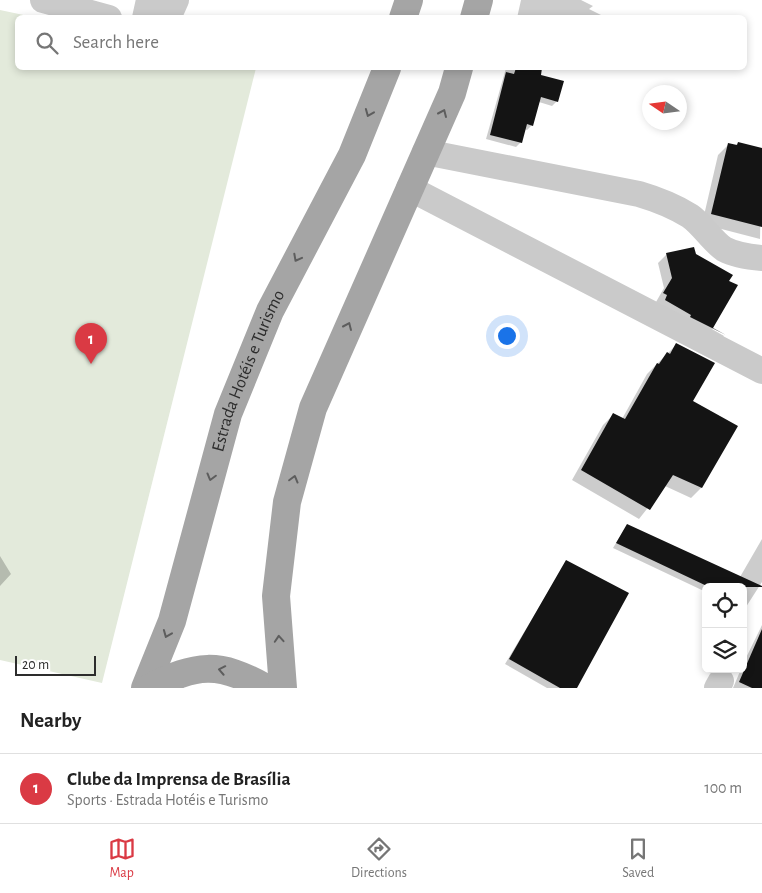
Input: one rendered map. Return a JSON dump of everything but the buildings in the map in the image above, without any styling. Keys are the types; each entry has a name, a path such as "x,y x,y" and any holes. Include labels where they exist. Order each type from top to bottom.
{"main road":[{"path":"404,15 409,0"},
{"path":"475,15 479,0"},
{"name":"Estrada Hotéis e Turismo","path":"145,688 172,621 228,414 270,311 352,155 386,70"},
{"path":"283,688 276,596 288,502 313,408 452,93 458,70"},
{"path":"149,688 179,673 213,668 240,673 266,688"}],"street":[{"path":"43,0 98,15"},
{"path":"145,15 149,0"},
{"path":"169,15 176,0"},
{"path":"425,152 639,194 658,200 688,215 701,224 723,248 750,257 762,258"},
{"path":"409,188 762,371"}],"green space":[{"path":"0,10 24,15 15,15 15,70 255,70 102,683 0,660"}],"place":[{"name":"Clube da Imprensa de Brasília","path":"91,364"}]}
